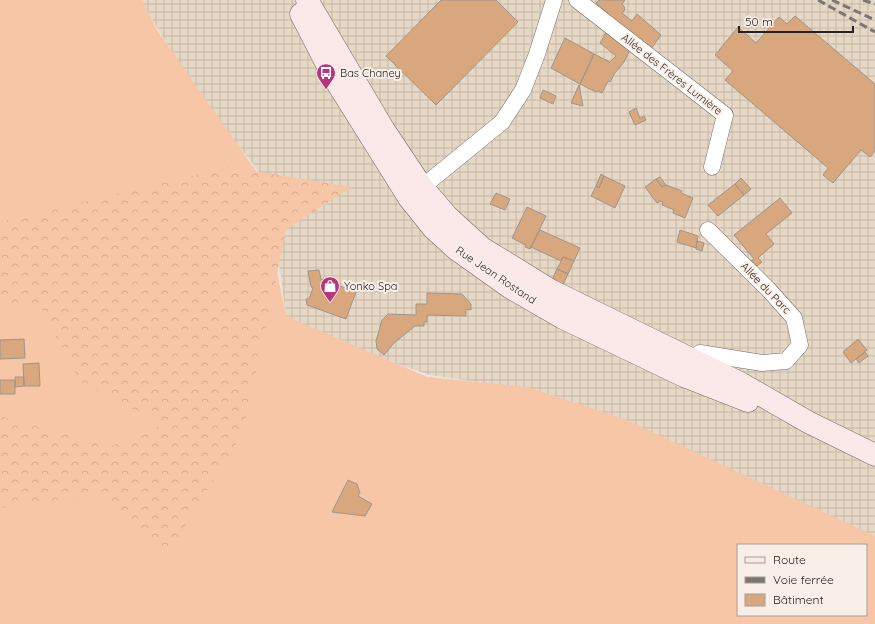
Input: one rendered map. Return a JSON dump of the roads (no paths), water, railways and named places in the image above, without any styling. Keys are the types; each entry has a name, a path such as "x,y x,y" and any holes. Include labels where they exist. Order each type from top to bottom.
{"main road":[{"name":"Rue Jean Rostand","path":"294,0 334,78 415,193 447,216 482,248 552,291 643,336 692,363"},
{"name":"Rue Jean Rostand","path":"307,0 384,130 433,228 456,249 511,288 563,318 692,363 742,384 808,422 875,455"}],"street":[{"path":"415,193 502,122 523,90 537,54 554,0"},
{"name":"Allée des Frères Lumière","path":"577,0 725,115 712,167"},
{"name":"Allée du Parc","path":"692,363 762,363 786,361 800,345 794,318 768,289 708,230"}],"railway":[{"path":"818,0 875,32"},
{"path":"832,0 875,20"},
{"path":"863,0 875,4"}],"place":[{"name":"Bas Chaney","path":"326,90"},
{"name":"Yonko Spa","path":"330,303"}]}
